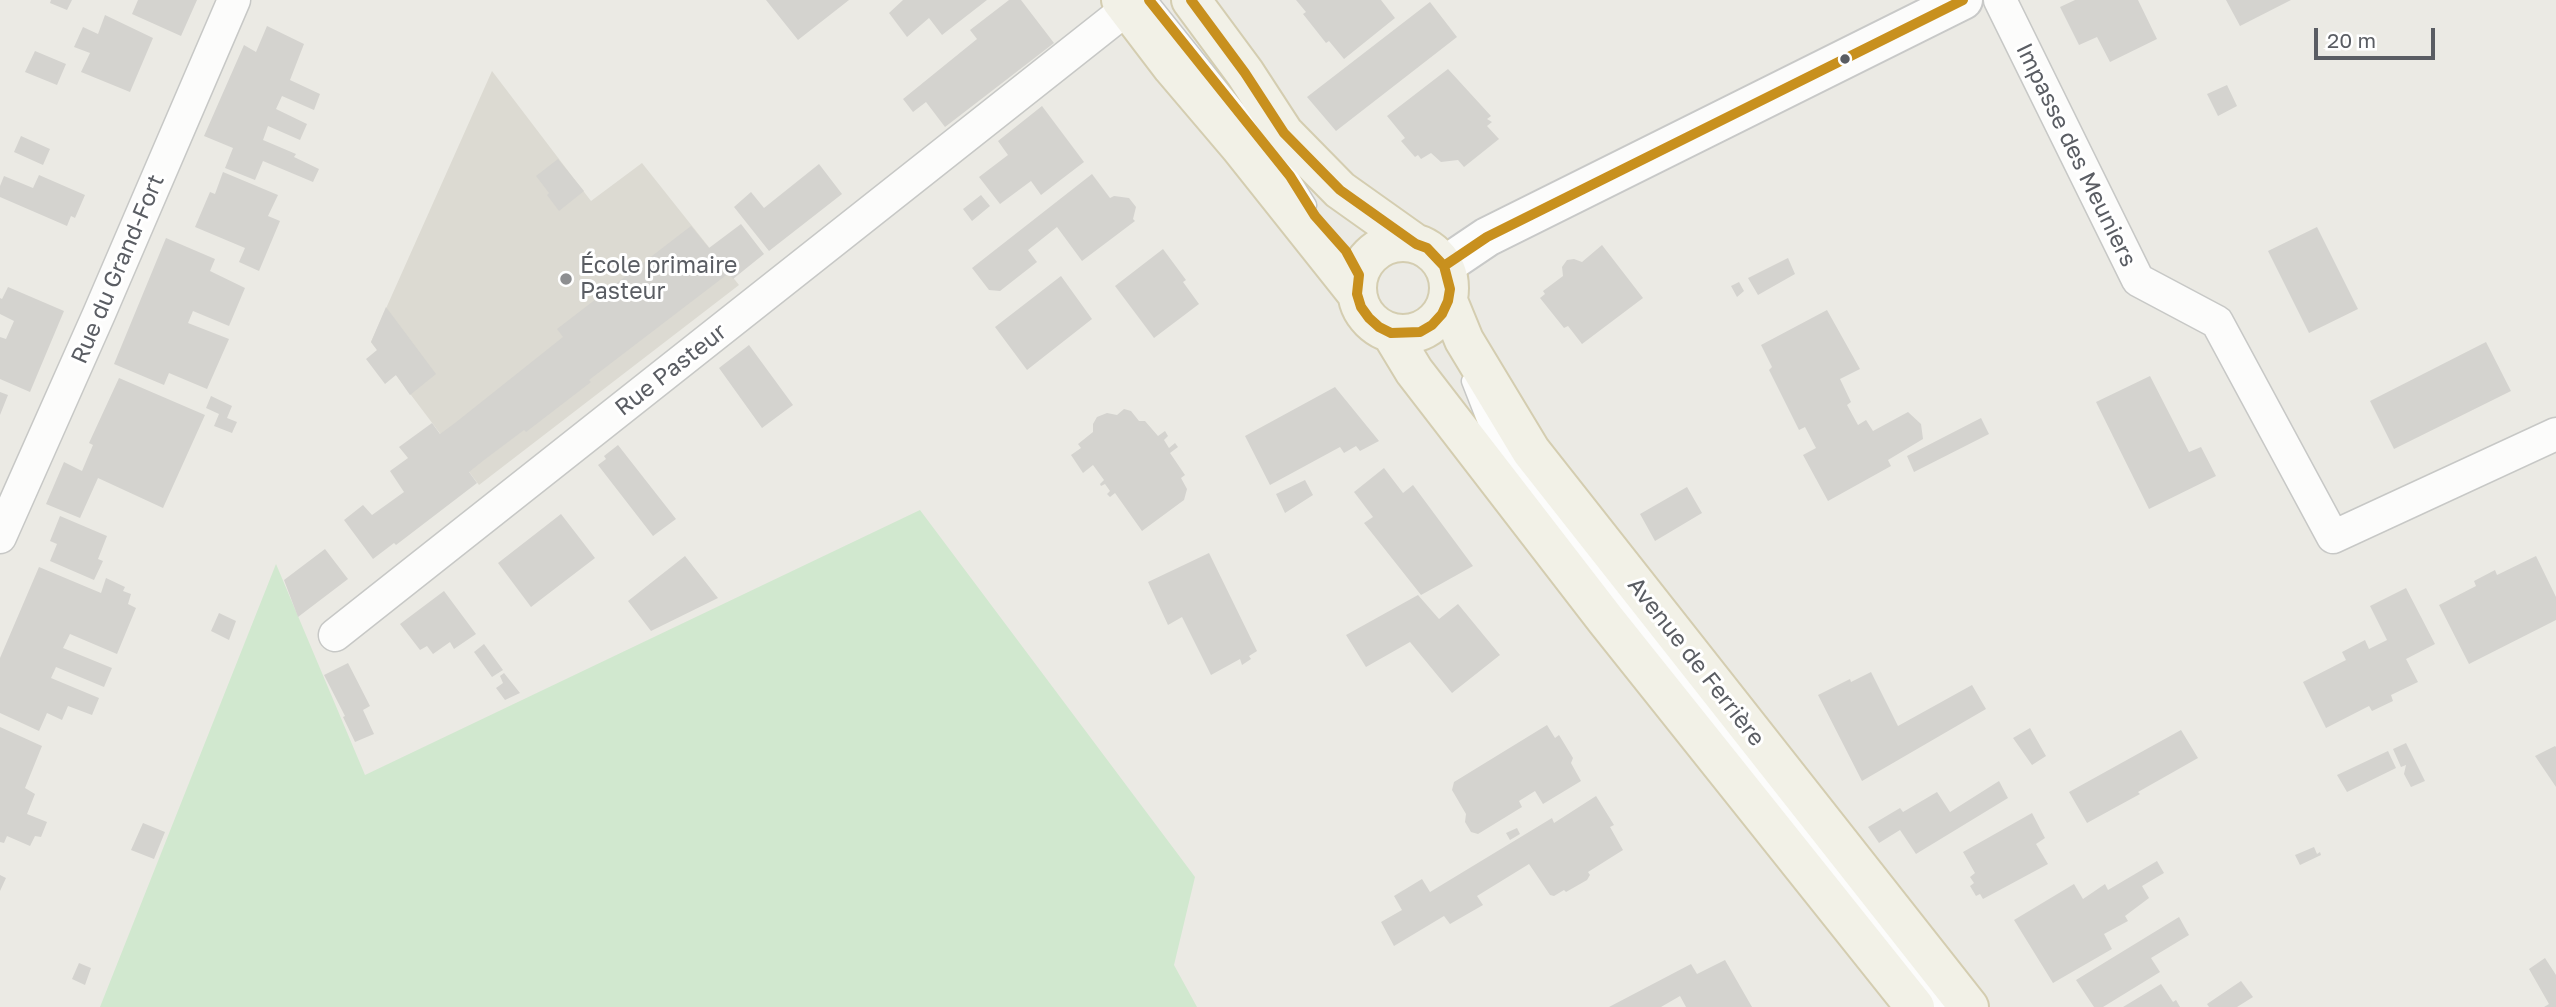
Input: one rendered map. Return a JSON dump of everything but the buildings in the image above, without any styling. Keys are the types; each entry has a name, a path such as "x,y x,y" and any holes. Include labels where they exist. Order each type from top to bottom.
{"main road":[{"path":"1191,0 1245,73 1284,133 1340,190 1436,270 1442,314 1432,325 1420,332 1391,333 1369,318 1361,307 1358,285 1365,262 1381,248 1402,242 1436,270"},
{"path":"1134,2 1172,67 1358,285"},
{"name":"Avenue de Ferrière","path":"1436,270 1464,340 1531,452 1969,1007"},
{"name":"Avenue de Ferrière","path":"1391,333 1414,371 1606,620 1915,1007"}],"street":[{"name":"Rue du Grand-Fort","path":"0,537 234,0"},
{"path":"1436,270 1487,237 1963,0"},
{"name":"Impasse des Meuniers","path":"2000,0 2138,280 2217,322 2333,537 2556,434"},
{"name":"Rue Pasteur","path":"335,635 1134,2"}],"lane":[{"path":"1464,340 1468,374 1486,422 1524,480 1941,1007"}],"shaded area":[{"name":"École primaire Pasteur","path":"492,71 591,201 642,163 739,285 479,485 371,342"}],"green space":[{"path":"920,510 1195,877 1174,965 1197,1007 100,1007 276,564 365,775"}],"transit line":[{"path":"1149,0 1290,176 1315,216 1346,251 1359,275 1357,294 1361,307 1369,318 1391,333 1420,332 1432,325 1442,314 1448,301 1450,289 1444,266 1427,248 1416,244 1340,190 1284,133 1245,73 1191,0"},
{"path":"1444,266 1487,237 1963,0"}],"place":[{"name":"École primaire Pasteur","path":"566,279"}]}
